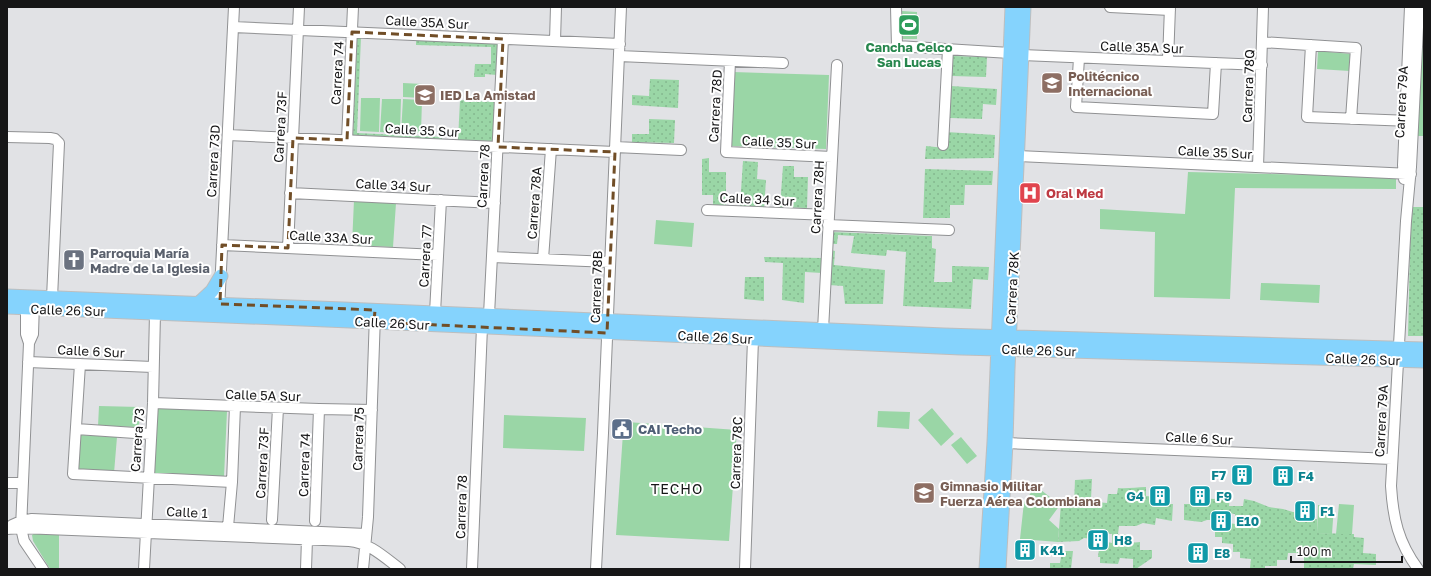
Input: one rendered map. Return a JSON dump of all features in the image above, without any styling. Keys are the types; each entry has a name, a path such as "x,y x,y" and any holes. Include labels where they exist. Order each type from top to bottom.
{"main road":[{"name":"Carrera 78K","path":"986,569 994,442 1018,156 1016,54 1012,7"},
{"name":"Carrera 78K","path":"999,569 1006,443 1003,343 1016,54 1024,7"},
{"path":"199,303 212,291 221,276"},
{"name":"Calle 26 Sur","path":"7,296 30,302 155,313 219,310 375,316 482,327 607,326 823,330 1003,343"},
{"name":"Calle 26 Sur","path":"7,307 52,298 199,303 219,310"},
{"name":"Calle 26 Sur","path":"375,316 435,313 489,315 753,339 1003,343 1398,354 1424,349"},
{"name":"Calle 26 Sur","path":"1398,354 1424,361"}],"street":[{"name":"Carrera 73D","path":"219,310 234,7"},
{"name":"Carrera 73F","path":"288,248 299,7"},
{"name":"Carrera 74","path":"347,140 353,7"},
{"path":"555,41 556,7"},
{"name":"Carrera 78B","path":"596,569 621,7"},
{"name":"Calle 35A Sur","path":"896,7 897,46 1080,58 1262,65"},
{"path":"1110,7 1170,9 1168,61"},
{"name":"Carrera 78Q","path":"1258,167 1263,7"},
{"name":"Carrera 79A","path":"1410,7 1417,23"},
{"name":"Carrera 79A","path":"1418,569 1404,548 1394,519 1391,492 1406,221 1409,121 1419,7"},
{"name":"Calle 35A Sur","path":"233,27 620,44"},
{"name":"Carrera 78","path":"489,315 503,39"},
{"path":"1262,42 1356,48 1351,119"},
{"path":"1311,45 1307,117 1409,121"},
{"path":"943,145 948,49"},
{"path":"619,56 783,64"},
{"path":"1080,58 1076,107 1213,114 1216,63"},
{"name":"Carrera 78D","path":"726,152 730,61"},
{"name":"Carrera 78H","path":"823,330 837,66"},
{"name":"Calle 35 Sur","path":"228,135 551,149 681,150"},
{"path":"7,137 50,138 59,143 52,298"},
{"name":"Carrera 78A","path":"543,259 551,149"},
{"name":"Calle 35 Sur","path":"726,152 832,157"},
{"name":"Calle 35 Sur","path":"1018,156 1407,173"},
{"name":"Calle 34 Sur","path":"290,193 495,203"},
{"name":"Carrera 77","path":"435,313 441,200"},
{"name":"Calle 34 Sur","path":"707,210 949,230"},
{"name":"Calle 33A Sur","path":"222,245 438,255"},
{"path":"492,257 610,262"},
{"path":"30,302 26,334 29,343 21,524 24,541 43,569"},
{"name":"Carrera 73","path":"144,569 150,434 153,403 155,313"},
{"name":"Carrera 75","path":"363,569 368,517 375,316"},
{"name":"Carrera 78","path":"472,569 482,327"},
{"name":"Carrera 78C","path":"745,569 753,339"},
{"name":"Calle 6 Sur","path":"28,362 153,367"},
{"path":"80,364 73,474 232,482"},
{"name":"Calle 5A Sur","path":"153,403 372,410"},
{"path":"228,527 232,482 235,406"},
{"name":"Carrera 73F","path":"272,520 278,408"},
{"name":"Carrera 74","path":"315,521 319,409"},
{"path":"76,429 150,434"},
{"name":"Calle 6 Sur","path":"1006,443 1392,460"},
{"path":"7,483 22,483"},
{"name":"Calle 1","path":"7,529 32,519 147,528 366,539"},
{"name":"Calle 1","path":"147,528 228,527 307,540 349,541 366,539"},
{"path":"366,539 400,569"},
{"path":"306,569 307,540"}],"highlighted area":[{"path":"352,32 503,39 498,147 615,152 607,333 374,322 375,310 220,304 222,245 288,248 293,138 347,140"}],"green space":[{"name":"Cancha Celco San Lucas","path":"902,11 917,12 917,39 901,39"},
{"path":"1420,29 1424,29 1424,136 1416,136"},
{"path":"357,37 361,37 357,133 442,137 442,139 353,135"},
{"path":"416,40 498,43 497,75 485,74 485,77 474,77 475,64 491,64 491,47 416,45"},
{"path":"1318,51 1351,54 1350,71 1317,69"},
{"path":"953,56 987,57 986,77 952,76"},
{"path":"733,72 829,75 826,149 730,146"},
{"path":"650,79 679,80 678,108 632,105 632,95 649,96"},
{"path":"403,83 423,84 422,98 403,97"},
{"path":"951,86 997,89 996,105 983,104 982,119 950,118"},
{"path":"361,98 380,98 379,132 360,131"},
{"path":"382,99 401,99 400,133 380,132"},
{"path":"403,99 422,100 421,133 401,133"},
{"path":"460,100 495,102 493,141 458,140"},
{"path":"649,119 675,120 674,143 632,142 632,134 649,134"},
{"path":"946,132 995,135 994,158 925,159 926,146 945,148"},
{"path":"709,158 709,172 726,172 726,207 713,207 713,195 702,195 702,159"},
{"path":"743,161 758,162 757,179 766,180 764,208 740,206"},
{"path":"783,166 794,166 794,177 808,177 807,208 780,207"},
{"path":"925,169 993,171 992,185 965,185 964,205 950,205 950,218 923,218"},
{"path":"1188,172 1396,177 1396,189 1235,188 1230,299 1154,297 1155,232 1100,229 1100,209 1185,214"},
{"path":"354,200 396,203 393,247 352,245"},
{"path":"1411,207 1424,207 1424,336 1408,336"},
{"path":"656,220 694,223 692,247 654,244"},
{"path":"831,232 932,236 932,248 936,249 934,282 952,282 952,266 989,267 988,280 973,279 971,309 903,306 906,252 887,250 886,256 851,253 854,236 838,235 837,244 831,244"},
{"path":"830,250 835,251 834,265 885,270 883,304 845,304 843,286 829,285"},
{"path":"764,257 823,258 822,273 805,272 804,303 782,300 783,263 765,262"},
{"path":"745,277 764,277 764,301 744,299"},
{"path":"1261,283 1320,285 1319,303 1260,300"},
{"path":"99,406 140,407 139,427 98,426"},
{"path":"156,408 227,411 224,477 153,474"},
{"path":"932,408 954,434 941,446 918,420"},
{"path":"878,411 910,412 909,429 877,427"},
{"path":"504,415 586,418 584,451 503,448"},
{"path":"627,422 737,430 729,541 616,535 623,433 627,433"},
{"path":"80,435 117,437 114,473 77,470"},
{"path":"961,437 977,456 967,464 951,445"},
{"path":"1092,479 1091,499 1080,500 1080,507 1095,508 1096,502 1107,503 1108,494 1117,494 1118,488 1142,487 1146,487 1146,496 1155,497 1155,504 1173,504 1172,521 1156,518 1155,525 1143,523 1136,526 1119,526 1118,534 1131,535 1130,543 1140,542 1140,550 1152,550 1152,558 1136,569 1133,569 1133,559 1120,558 1118,564 1100,563 1100,557 1098,557 1100,541 1112,543 1112,534 1094,531 1093,539 1084,538 1079,541 1058,542 1061,503 1074,504 1075,480"},
{"path":"1036,486 1060,505 1049,520 1059,529 1058,542 1020,539 1024,502"},
{"path":"1220,497 1230,497 1229,506 1243,506 1244,499 1269,507 1293,512 1301,512 1301,519 1317,519 1317,533 1354,534 1354,537 1364,538 1363,553 1376,554 1376,565 1354,564 1353,569 1304,569 1304,555 1314,556 1315,548 1302,547 1302,553 1288,553 1287,560 1277,560 1277,566 1265,566 1265,569 1250,568 1251,559 1240,558 1240,552 1233,552 1233,544 1222,543 1222,537 1215,537 1215,528 1223,529 1223,522 1235,524 1235,514 1220,512 1221,520 1207,520 1201,522 1184,520 1184,504 1203,504 1202,498 1214,499"},
{"path":"1339,504 1354,505 1352,534 1336,534"},
{"path":"1318,505 1334,505 1332,534 1317,533"},
{"path":"35,533 59,534 59,569 50,569 33,541 32,535"},
{"path":"1062,551 1073,551 1071,569 1050,569 1050,563 1060,563"}],"place":[{"name":"Cancha Celco San Lucas","path":"909,25"},
{"name":"Politécnico Internacional","path":"1052,83"},
{"name":"IED La Amistad","path":"425,95"},
{"name":"Oral Med","path":"1030,193"},
{"name":"Parroquia María Madre de la Iglesia","path":"74,260"},
{"name":"CAI Techo","path":"622,429"},
{"name":"F7","path":"1242,475"},
{"name":"F4","path":"1283,476"},
{"name":"Gimnasio Militar Fuerza Aérea Colombiana","path":"924,493"},
{"name":"G4","path":"1160,496"},
{"name":"F9","path":"1200,496"},
{"name":"F1","path":"1305,511"},
{"name":"E10","path":"1221,521"},
{"name":"H8","path":"1098,540"},
{"name":"K41","path":"1025,550"},
{"name":"E8","path":"1198,553"}],"district":[{"name":"TECHO","path":"677,489"}]}
